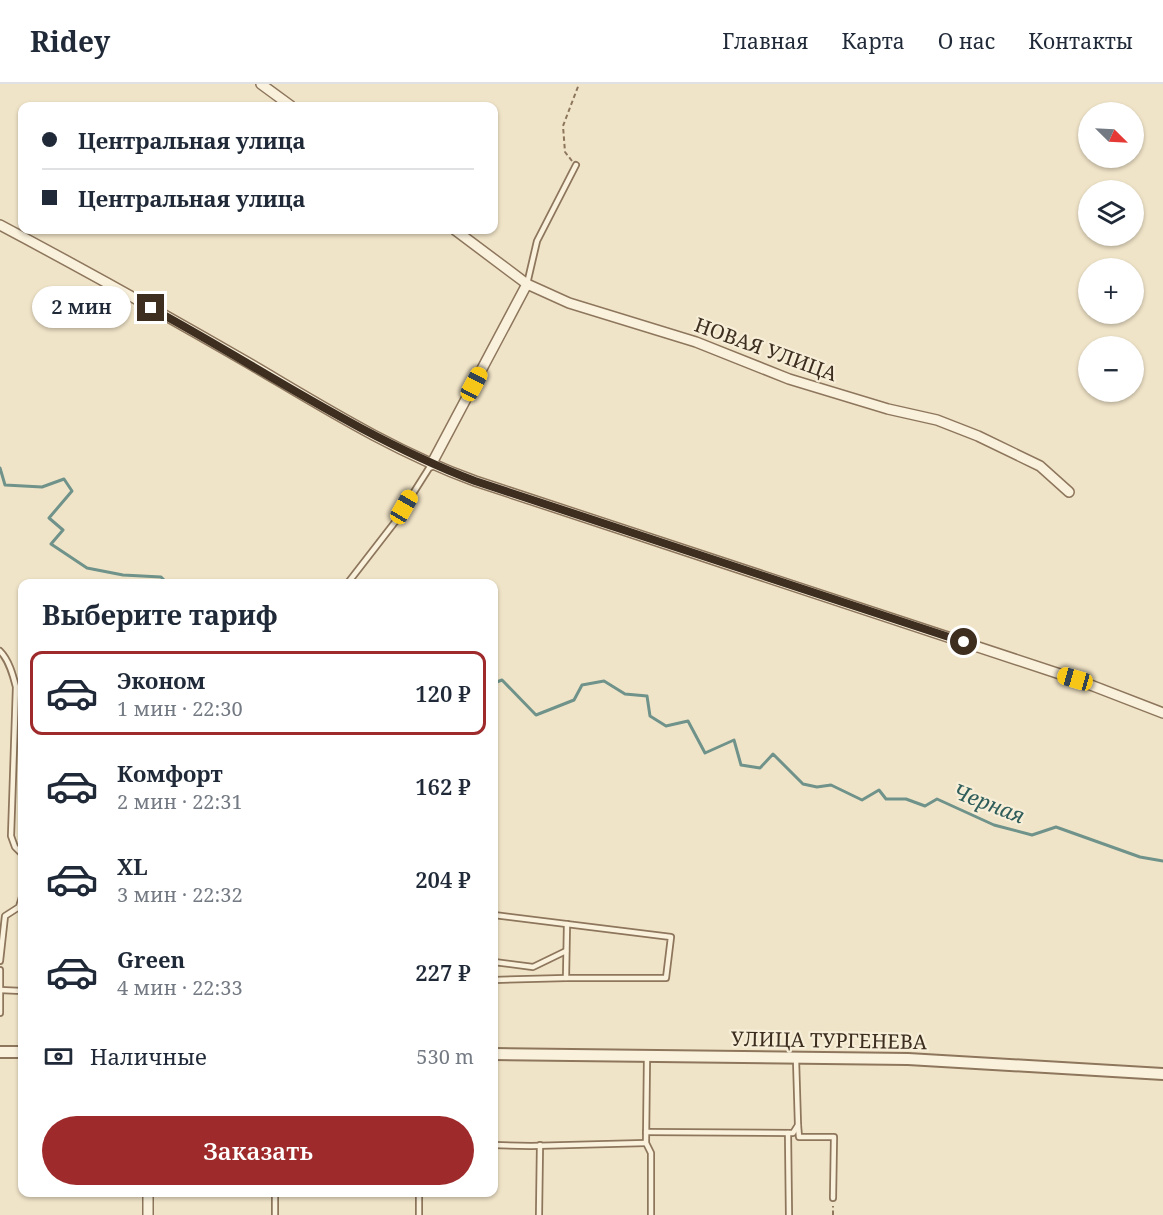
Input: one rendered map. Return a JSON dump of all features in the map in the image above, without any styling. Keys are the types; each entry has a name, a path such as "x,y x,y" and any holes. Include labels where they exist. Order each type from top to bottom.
{"street":[{"path":"261,84 286,102"},
{"path":"0,225 171,319 369,433 431,465 1033,667 1075,679 1163,713"},
{"name":"НОВАЯ УЛИЦА","path":"460,234 527,284 569,303 696,342 789,379 888,409 937,420 978,436 1040,466 1069,492"},
{"path":"431,465 527,284"},
{"path":"0,1052 18,1052"},
{"name":"УЛИЦА ТУРГЕНЕВА","path":"498,1054 908,1059 1163,1074"},
{"path":"148,1197 148,1215"}],"lane":[{"path":"527,284 537,241 576,165"},
{"path":"351,579 395,522 431,465"},
{"path":"0,651 18,685"},
{"path":"18,706 11,836 18,850"},
{"path":"0,961 5,916 18,908"},
{"path":"498,915 671,937 666,978 498,980"},
{"path":"566,978 567,924"},
{"path":"498,962 534,967 566,951"},
{"path":"0,970 0,1013"},
{"path":"0,990 18,991"},
{"path":"646,1055 646,1143 651,1153 651,1215"},
{"path":"796,1056 799,1137 834,1137 833,1198"},
{"path":"646,1132 794,1133 798,1125"},
{"path":"788,1133 789,1215"},
{"path":"498,1145 646,1143"},
{"path":"539,1215 540,1146"},
{"path":"275,1197 275,1215"},
{"path":"419,1197 419,1215"}],"path":[{"path":"576,165 564,152 563,126 579,84"}],"waterway":[{"name":"Черная","path":"0,468 5,485 42,487 64,479 72,491 49,518 63,530 51,544 87,568 163,579"},
{"name":"Черная","path":"498,682 502,680 536,715 574,700 582,685 604,681 625,694 647,696 650,716 666,726 688,721 705,753 734,740 741,765 760,768 773,754 803,784 817,787 831,785 862,800 879,790 886,799 906,799 925,806 937,799 994,825 1032,835 1056,827 1140,857 1163,861"}],"route":[{"path":"151,308 369,433 431,465 964,642"}]}
